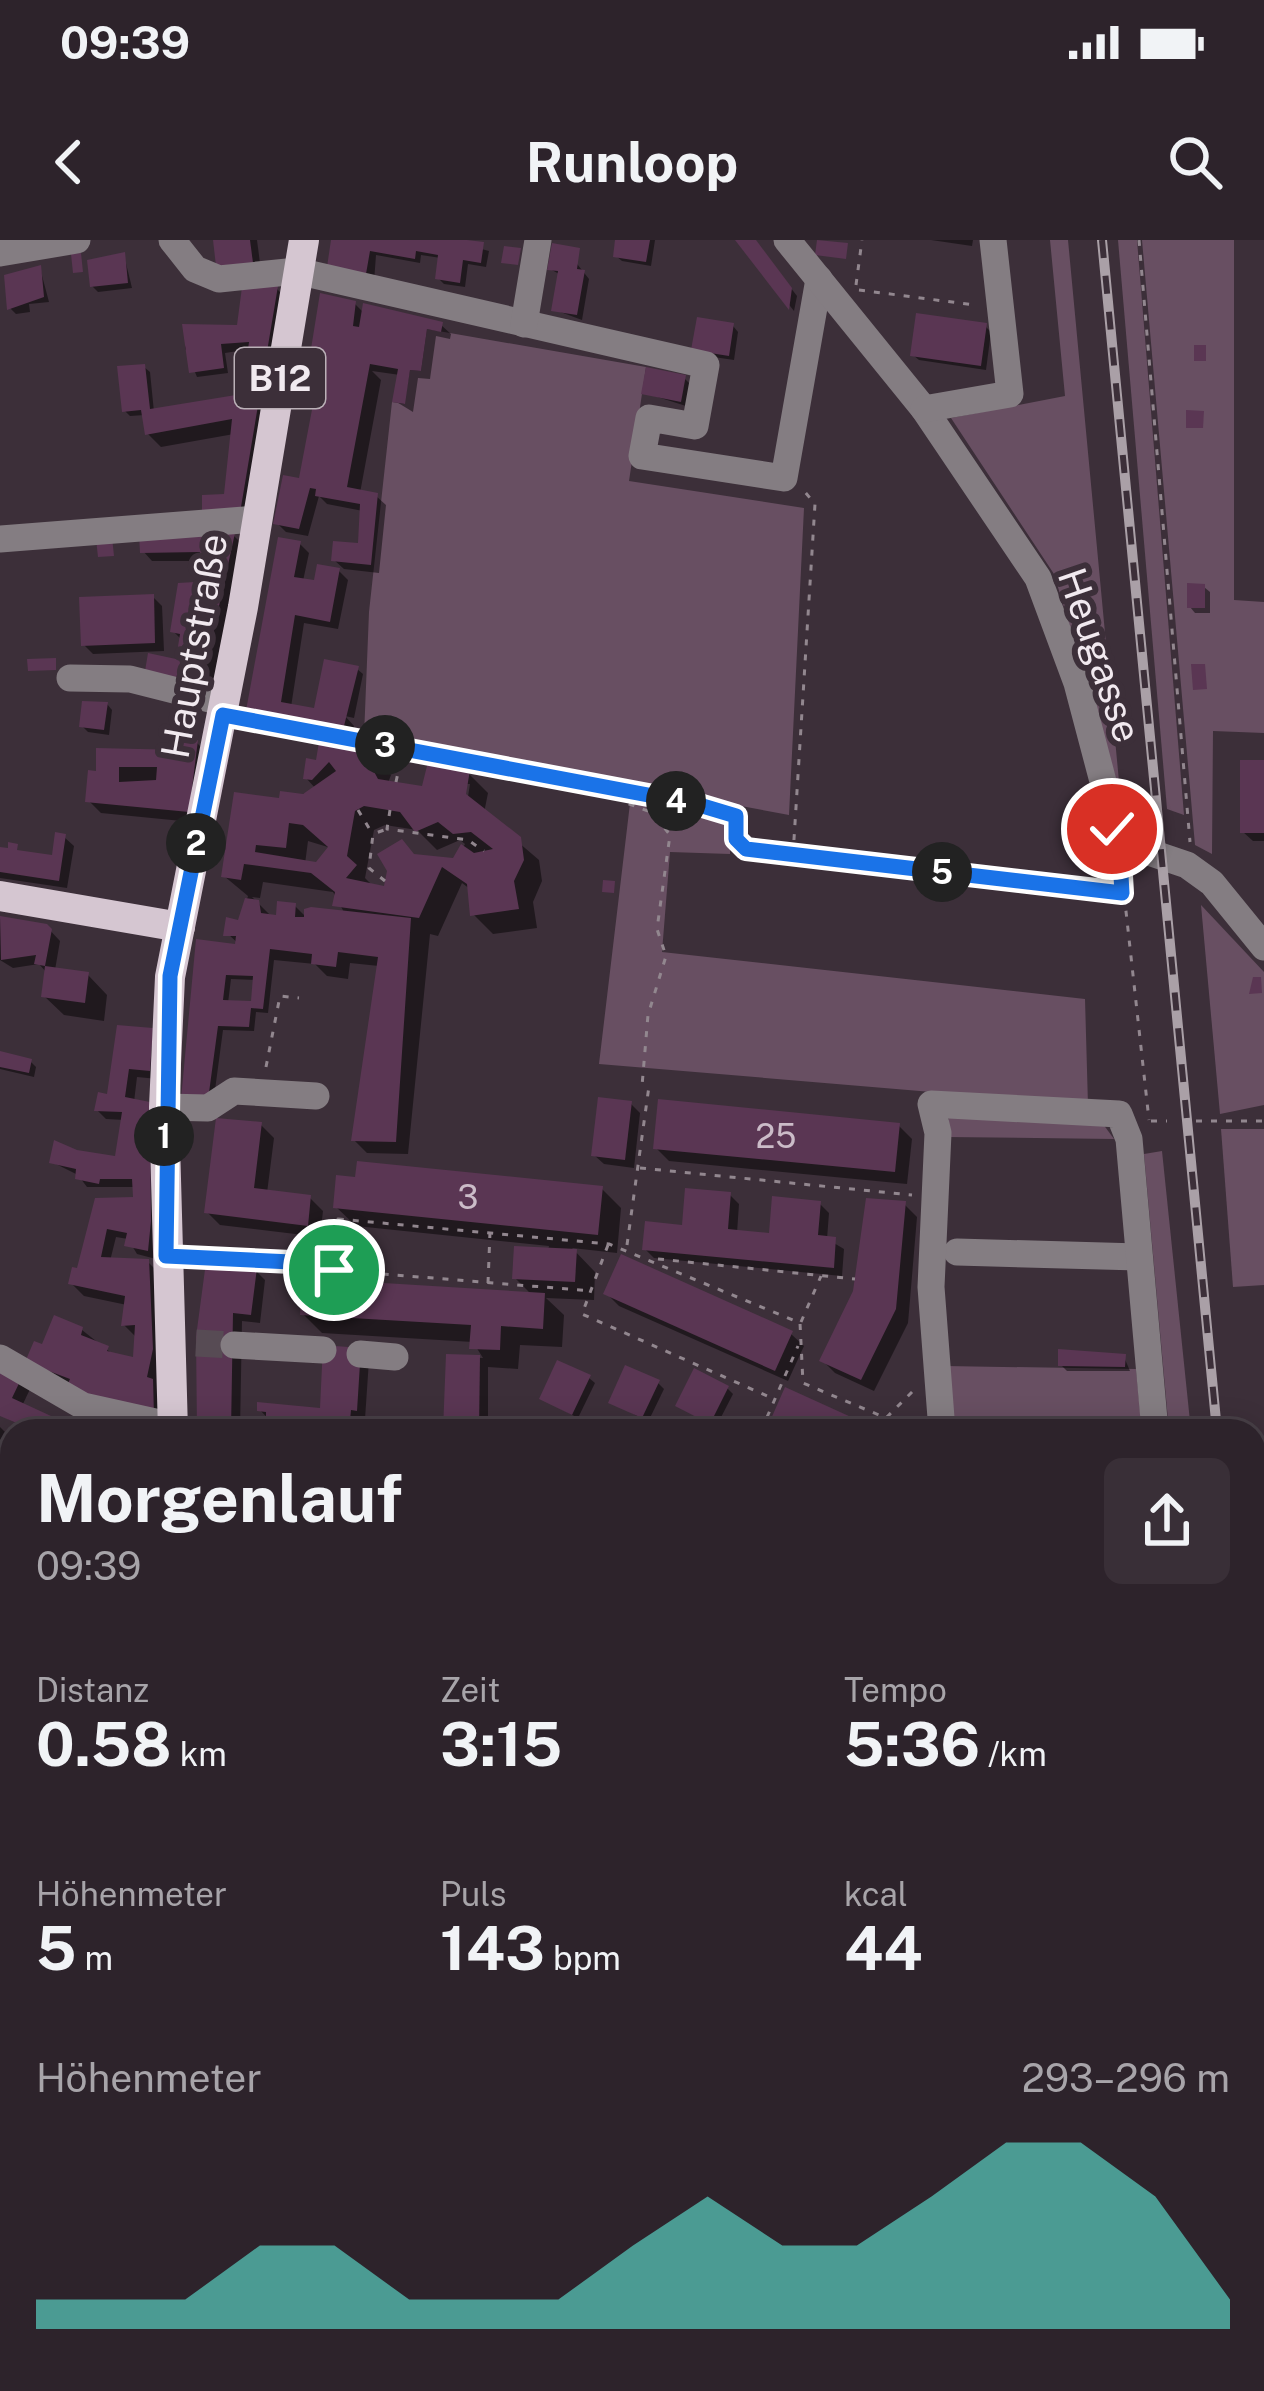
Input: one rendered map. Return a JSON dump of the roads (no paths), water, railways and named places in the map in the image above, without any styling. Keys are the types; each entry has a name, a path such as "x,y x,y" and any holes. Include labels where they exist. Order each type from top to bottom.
{"main road":[{"name":"B12","path":"257,519 304,240"},
{"name":"Hauptstraße","path":"174,1419 185,1342 166,1256 164,1107 169,993 257,519"},
{"path":"0,896 179,927"}],"street":[{"path":"0,253 77,240"},
{"path":"524,324 538,240"},
{"name":"Heugasse","path":"787,240 924,409 1038,578 1077,683 1119,842 1187,865 1212,883 1264,947"},
{"path":"924,409 1010,394 993,240"},
{"path":"177,242 195,269 219,279 298,272 706,365 695,426 649,418 642,456 784,478 819,279"},
{"path":"0,539 257,519"},
{"path":"70,679 130,680 224,709"},
{"path":"164,1107 208,1108 234,1091 316,1096"},
{"path":"941,1419 931,1287 938,1133 931,1104 1119,1114 1129,1138 1154,1419"},
{"path":"957,1252 1139,1257"},
{"path":"234,1345 323,1350"},
{"path":"361,1354 395,1358"},
{"path":"0,1358 83,1406 134,1419"}],"tunnel":[{"path":"196,1343 234,1345"}],"railway":[{"path":"1102,240 1216,1419"}]}
